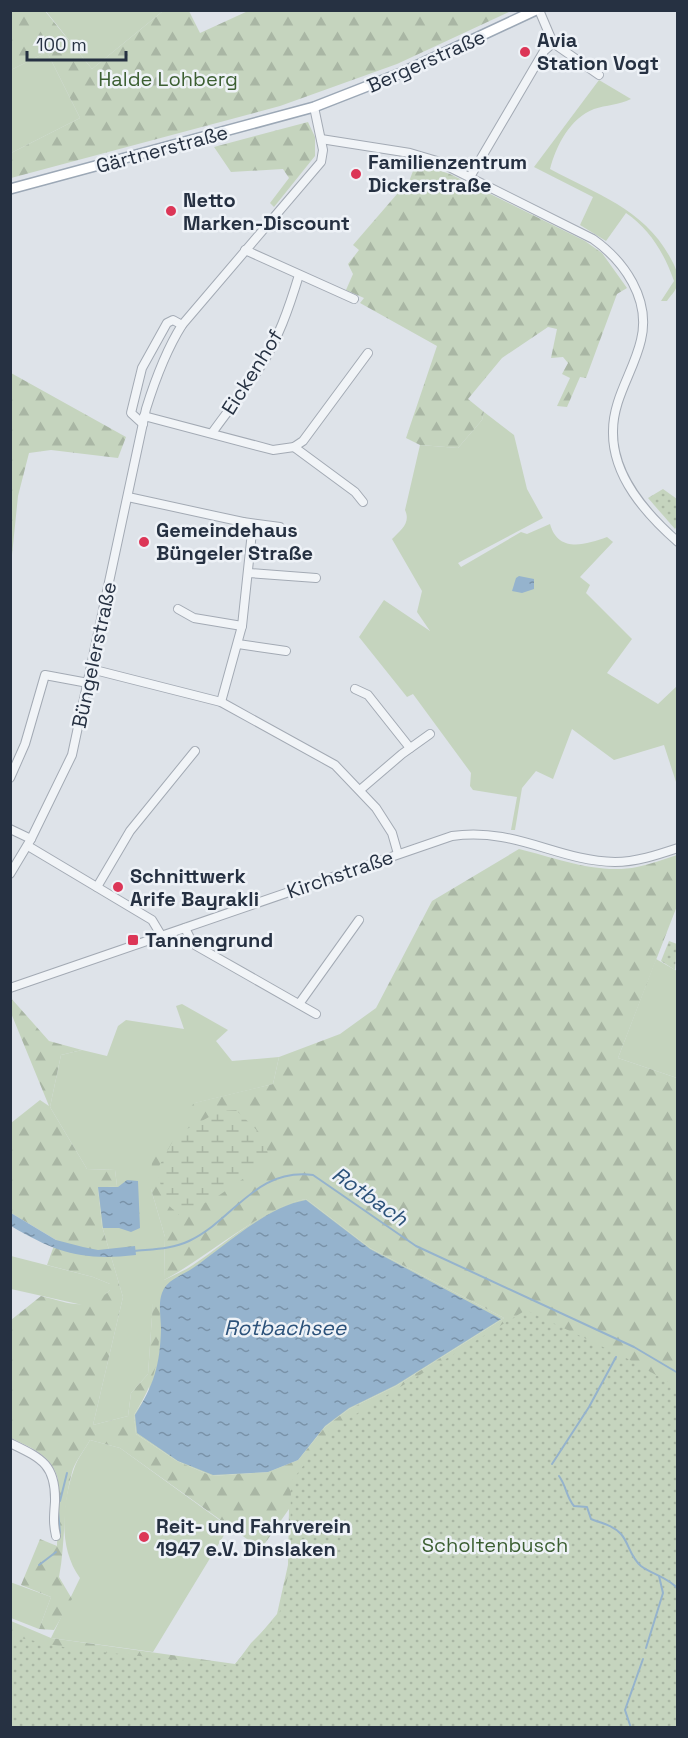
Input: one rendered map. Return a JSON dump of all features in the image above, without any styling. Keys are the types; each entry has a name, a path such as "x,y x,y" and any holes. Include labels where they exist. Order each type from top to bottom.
{"main road":[{"name":"Bergerstraße","path":"314,107 401,74 537,10"},
{"name":"Gärtnerstraße","path":"10,189 314,107"}],"street":[{"path":"537,10 553,43 599,75"},
{"path":"471,177 544,51 553,43"},
{"name":"Büngelerstraße","path":"10,874 29,843 72,755 144,420 165,354 182,325 321,162 321,139 314,107"},
{"path":"321,139 410,153 471,177 593,239 615,257 639,295 642,309 641,340 619,398 613,437 618,461 629,486 654,520 676,538"},
{"path":"245,250 354,298"},
{"name":"Eickenhof","path":"212,434 260,368 276,340 288,312 299,274"},
{"name":"Büngelerstraße","path":"144,420 131,413 142,368 167,322 173,320 182,325"},
{"path":"363,502 355,492 294,447 303,441 368,354"},
{"name":"Eickenhof","path":"144,420 273,450 294,447"},
{"path":"128,497 243,522 280,527"},
{"path":"221,702 242,626 249,573 252,532 243,522"},
{"path":"249,573 316,578"},
{"path":"178,609 194,618 242,626"},
{"path":"238,644 286,651"},
{"path":"91,669 221,702 335,765 376,808 387,825 398,854"},
{"path":"10,778 25,744 45,675 88,683"},
{"path":"355,689 368,695 410,748"},
{"path":"360,790 430,734"},
{"path":"97,887 130,831 195,751"},
{"path":"10,829 97,887 152,920 161,935"},
{"name":"Kirchstraße","path":"10,988 430,842 471,833 494,834 615,862 638,860 678,848"},
{"path":"299,1004 359,920"},
{"path":"185,928 193,944 316,1014"},
{"path":"10,1443 39,1457 47,1466 54,1481 53,1518 56,1536"}],"green space":[{"name":"Halde Lohberg","path":"11,10 45,11 92,69 163,11 189,11 200,33 248,11 511,11 397,64 280,106 11,178 11,153 80,118 47,52 11,70"},
{"path":"45,10 163,11 92,69"},
{"path":"47,52 80,118 11,153 11,70"},
{"path":"599,80 631,99 594,109 578,119 560,142 550,169 602,195 648,227 671,259 677,272 676,287 667,301 661,301 674,281 661,252 635,219 626,213 606,241 580,225 593,197 534,167"},
{"path":"308,122 315,137 315,156 274,207 270,203 289,178 283,169 231,172 214,147"},
{"path":"416,163 450,174 585,241 602,253 627,288 617,294 586,378 580,377 567,407 557,406 570,378 562,374 568,363 563,357 551,358 557,329 548,327 502,358 468,399 484,412 482,420 458,448 420,445 406,438 437,346 360,303 364,298 346,290 353,274 348,264 359,250 353,245 410,179"},
{"path":"11,373 126,437 118,458 51,450 29,453 18,496 11,565"},
{"path":"484,412 514,435 527,489 543,518 458,563 461,567 521,532 527,534 550,524 559,539 566,543 581,544 607,537 613,542 580,577 590,585 586,593 632,639 607,673 658,704 677,686 677,785 664,745 614,760 572,729 553,779 536,771 522,788 515,830 511,830 517,797 473,790 470,786 471,773 413,694 407,697 359,637 384,600 430,631 417,612 422,591 392,539 406,523 405,510 420,445 458,448 482,420"},
{"path":"663,489 677,499 675,529 648,498"},
{"path":"519,849 608,869 637,867 677,855 677,906 618,1058 677,1078 677,1727 11,1727 11,1621 51,1638 235,1664 277,1614 288,1565 289,1509 261,1549 120,1448 90,1440 73,1469 66,1509 59,1577 72,1599 54,1630 39,1629 51,1597 21,1585 40,1539 57,1546 58,1479 46,1458 11,1438 11,1320 41,1296 70,1303 86,1304 102,1297 110,1290 110,1284 47,1265 56,1240 11,1213 11,1123 40,1100 49,1106 11,1013 10,997 49,1041 82,1050 61,1055 50,1107 87,1169 115,1170 117,1186 98,1188 102,1226 123,1297 93,1425 128,1416 131,1393 148,1374 153,1302 160,1302 157,1361 149,1386 134,1415 136,1434 177,1461 212,1476 268,1472 298,1460 325,1427 349,1409 396,1386 504,1318 370,1248 306,1199 253,1222 164,1280 165,1237 151,1189 152,1159 194,1103 273,1084 279,1057 340,1034 376,1008 432,901"},
{"path":"669,941 677,944 675,970 661,961"},
{"path":"656,959 677,971 677,1078 618,1058"},
{"name":"Rotbachsee","path":"182,1004 228,1030 216,1041 232,1061 279,1057 273,1084 195,1103 151,1189 165,1237 164,1280 193,1265 262,1217 291,1203 306,1199 370,1248 504,1318 396,1386 349,1409 325,1427 298,1460 268,1472 212,1476 177,1461 136,1434 134,1415 149,1392 153,1303 148,1374 131,1393 128,1416 93,1425 123,1297 102,1226 98,1187 117,1186 115,1170 87,1169 50,1107 61,1055 82,1050 107,1056 118,1026 126,1020 184,1029 176,1006"},
{"path":"236,1110 265,1138 269,1161 218,1196 180,1216 165,1202 157,1170 176,1135 220,1111"},
{"path":"11,1256 93,1277 110,1284 110,1290 101,1299 87,1306 11,1289"},
{"name":"Scholtenbusch","path":"526,1310 628,1359 677,1387 677,1727 11,1727 11,1636 73,1649 234,1666 251,1643 279,1615 290,1567 291,1482 330,1430"},
{"name":"Reit- und Fahrverein 1947 e.V. Dinslaken","path":"90,1440 120,1448 229,1527 153,1652 51,1638 80,1578 68,1553 64,1525 65,1511 74,1469"},
{"path":"10,1582 51,1597 39,1629 11,1618"}],"water":[{"path":"519,576 534,579 534,589 522,593 512,591 516,578"},
{"path":"127,1180 138,1181 140,1228 131,1232 119,1228 103,1228 98,1187 118,1187"},
{"name":"Rotbachsee","path":"306,1200 370,1249 501,1319 396,1385 349,1408 325,1426 298,1460 268,1472 213,1475 178,1461 137,1433 135,1415 147,1394 157,1364 161,1329 160,1301 164,1288 261,1219 276,1210"},
{"path":"11,1213 56,1240 98,1250 135,1246 136,1255 85,1256 57,1249 11,1226"}],"waterway":[{"name":"Rotbach","path":"134,1251 183,1244 205,1232 260,1187 276,1179 293,1175 313,1175 416,1246 634,1347 678,1373"},
{"path":"552,1464 589,1407 616,1357"},
{"path":"60,1501 67,1473"},
{"path":"559,1476 574,1506 587,1507 591,1519 618,1531 641,1566 678,1589"},
{"path":"58,1511 60,1533"},
{"path":"39,1565 56,1552"},
{"path":"646,1648 663,1593 659,1576"},
{"path":"631,1728 625,1710 643,1659"}],"place":[{"name":"Avia Station Vogt","path":"525,52"},
{"name":"Familienzentrum Dickerstraße","path":"356,174"},
{"name":"Netto Marken-Discount","path":"171,211"},
{"name":"Gemeindehaus Büngeler Straße","path":"144,542"},
{"name":"Schnittwerk Arife Bayrakli","path":"118,887"},
{"name":"Tannengrund","path":"133,940"},
{"name":"Reit- und Fahrverein 1947 e.V. Dinslaken","path":"144,1537"}]}
